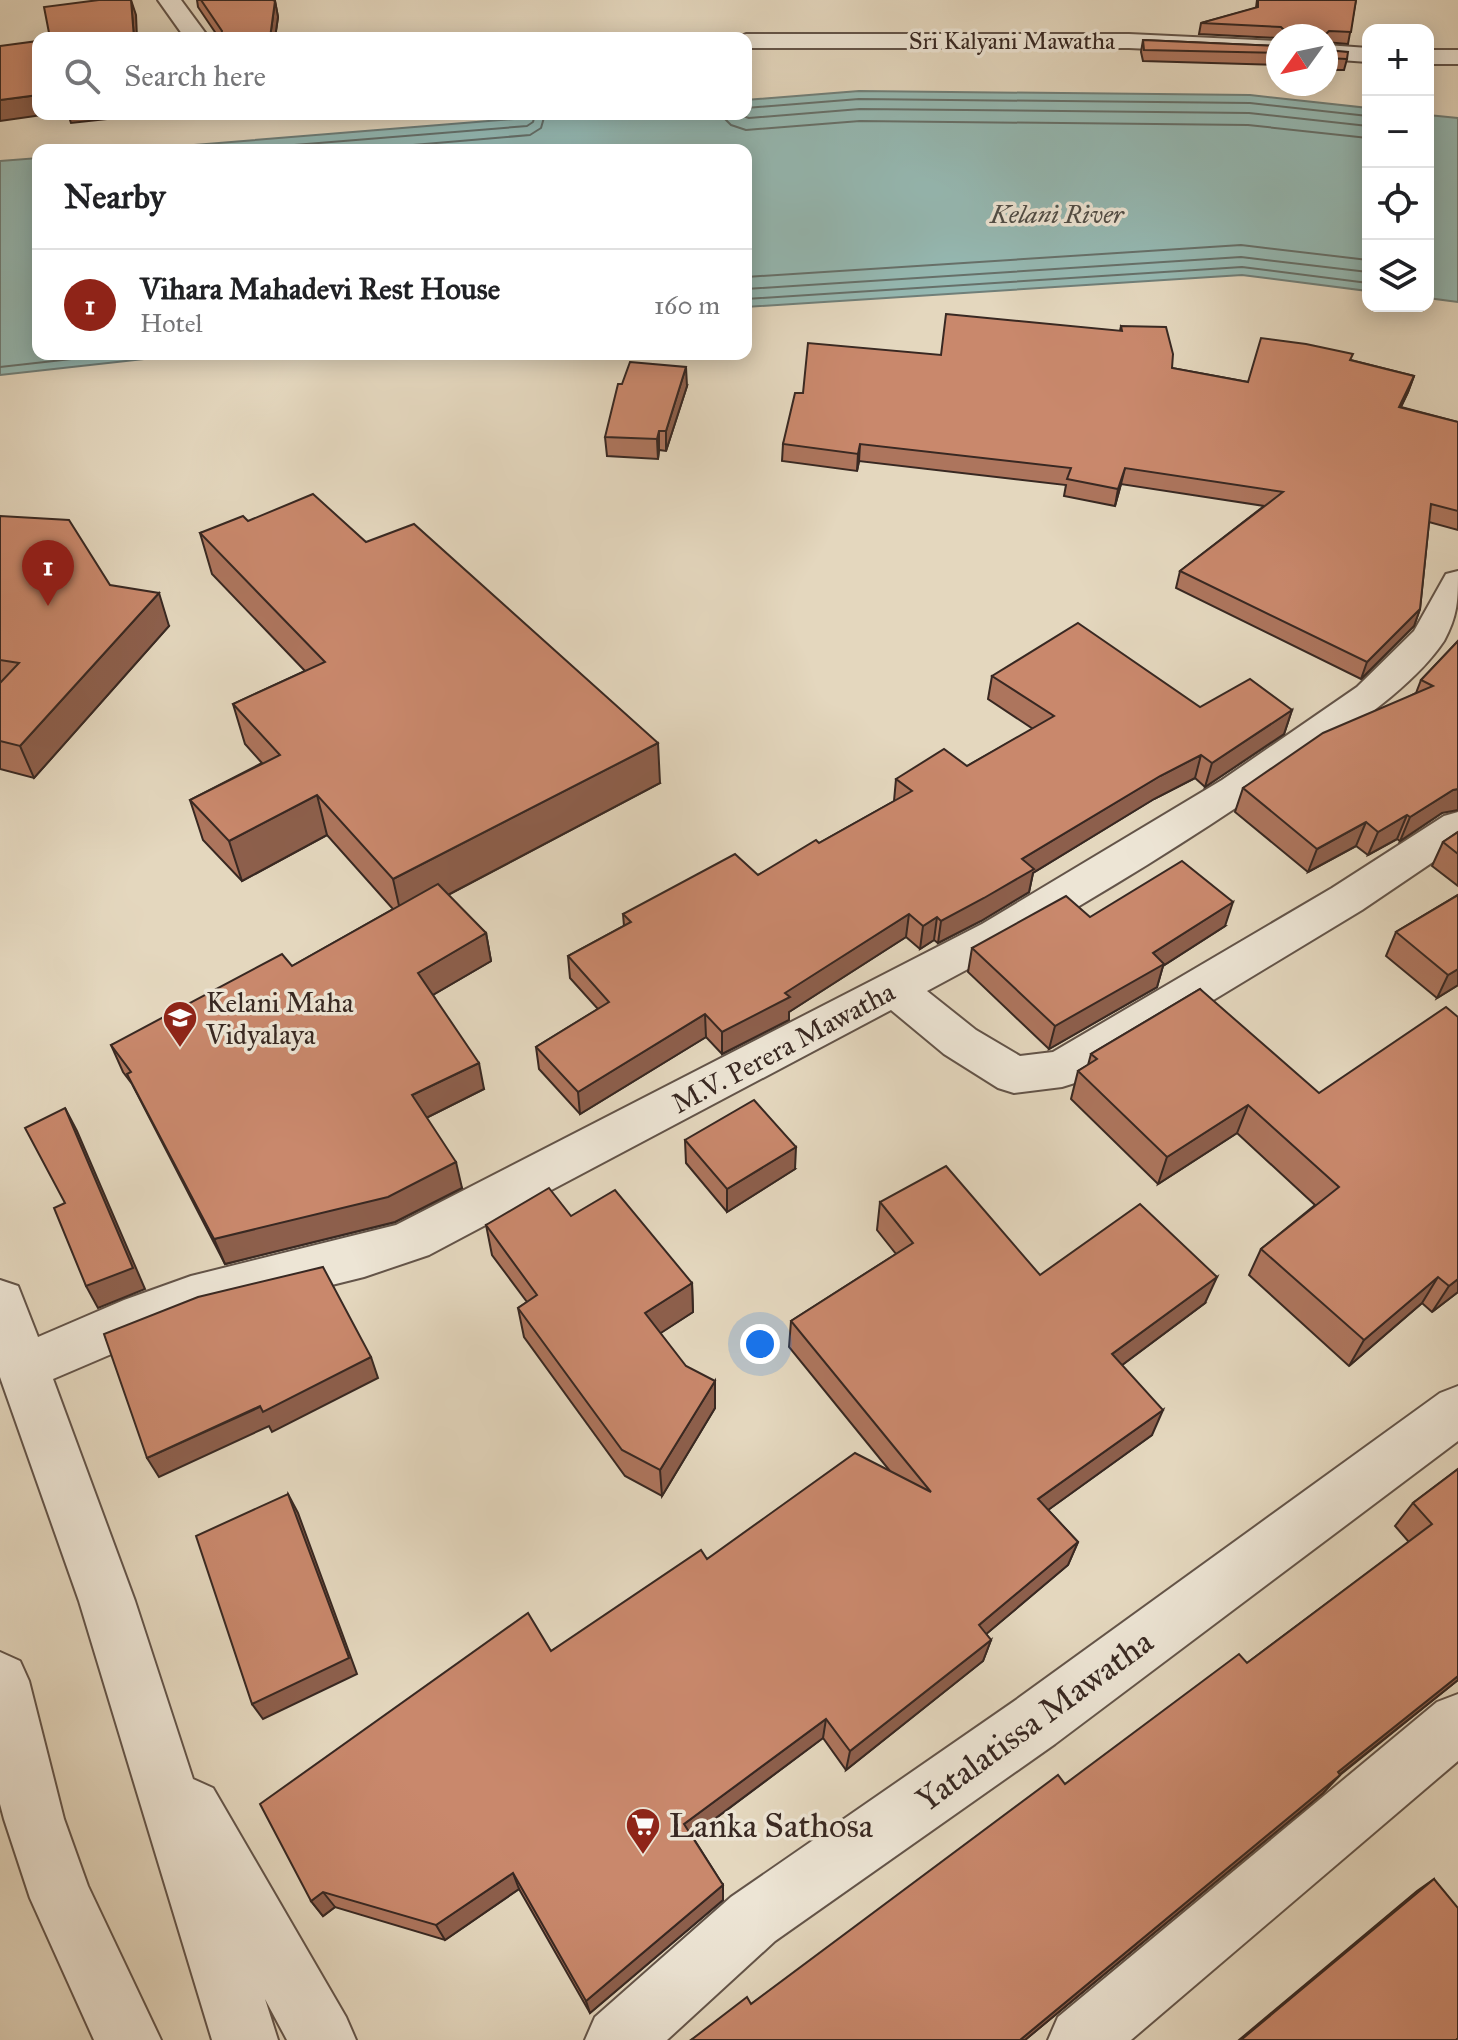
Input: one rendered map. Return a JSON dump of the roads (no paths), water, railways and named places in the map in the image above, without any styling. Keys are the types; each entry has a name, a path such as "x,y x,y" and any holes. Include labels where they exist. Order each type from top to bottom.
{"street":[{"path":"169,0 193,32"},
{"name":"Sri Kalyani Mawatha","path":"752,41 1129,41 1266,47"},
{"path":"1338,53 1362,55"},
{"path":"1434,57 1458,57"},
{"name":"M.V. Perera Mawatha","path":"22,1369 145,1313 214,1291 372,1256 412,1240 997,935 1236,790 1370,696 1428,637 1458,582"},
{"path":"894,989 960,1042 1014,1075 1062,1069 1347,899 1458,826"},
{"path":"0,1302 107,1601 245,2040"},
{"name":"Yatalatissa Mawatha","path":"618,2040 753,1919 1034,1723 1458,1410"},
{"path":"0,1681 34,1819 61,1898 128,2040"},
{"path":"1081,2040 1458,1723"},
{"path":"152,1737 323,2040"}],"water":[{"name":"Kelani River","path":"859,91 1250,95 1362,107 1362,290 1242,275 752,307 752,144 206,144 501,120 752,120 752,100"},
{"path":"1434,116 1458,118 1458,302 1434,299"},
{"path":"32,158 32,360 135,360 0,375 0,161"}],"place":[{"name":"Vihara Mahadevi Rest House","path":"48,606"},
{"name":"Kelani Maha Vidyalaya","path":"180,1049"},
{"name":"Lanka Sathosa","path":"643,1856"}]}
